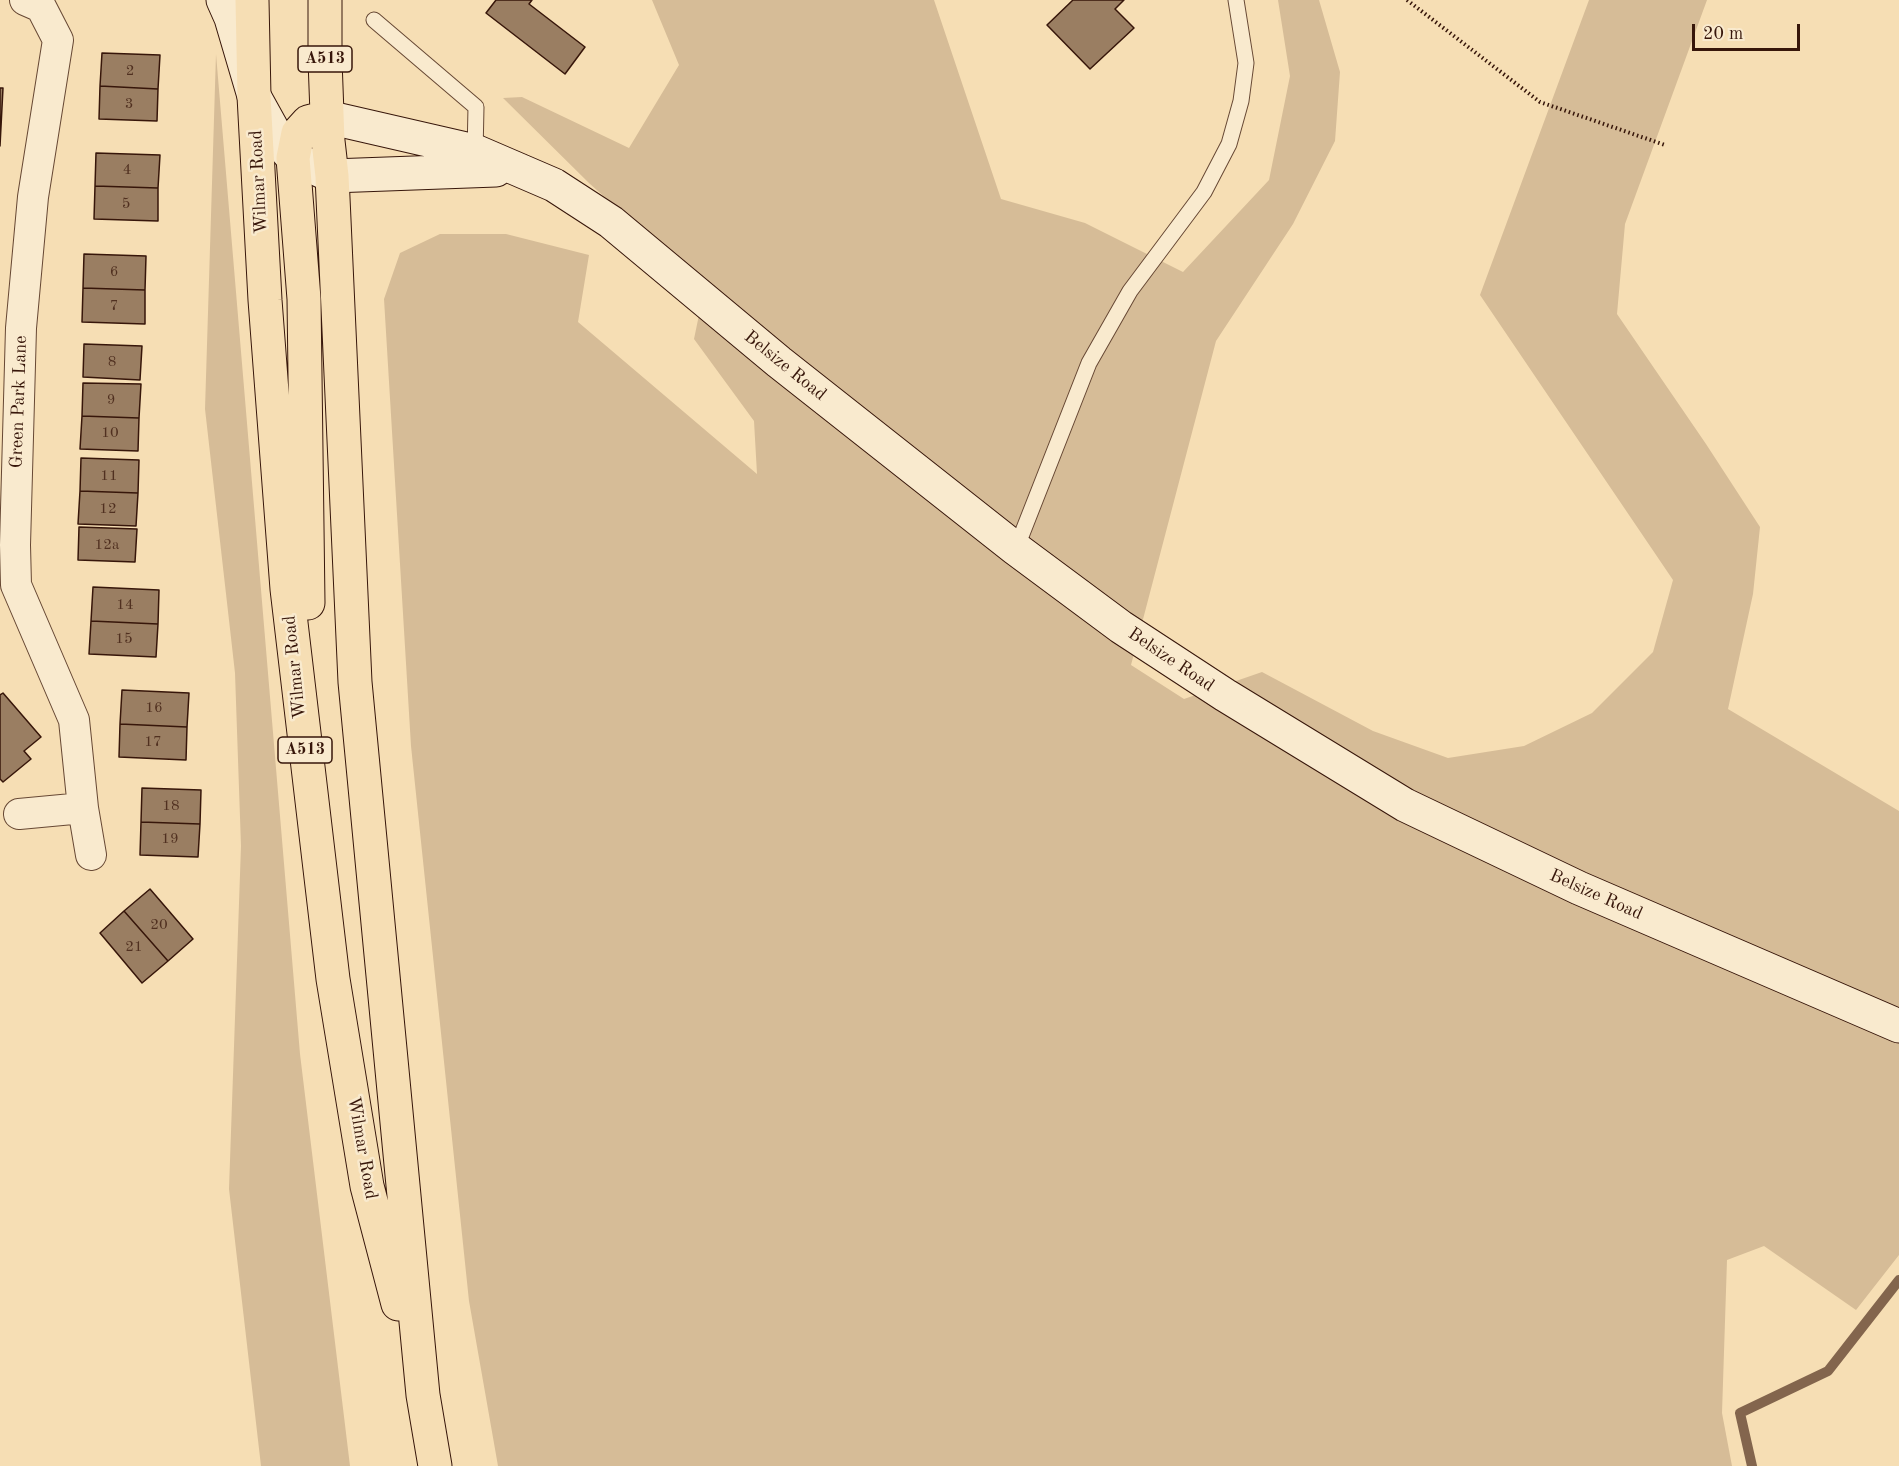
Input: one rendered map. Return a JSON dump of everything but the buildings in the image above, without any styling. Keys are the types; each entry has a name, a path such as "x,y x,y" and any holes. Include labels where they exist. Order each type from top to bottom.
{"main road":[{"name":"Wilmar Road","path":"252,0 254,96 265,300 286,589 310,797 333,979 367,1186 423,1395"},
{"name":"Wilmar Road","path":"325,0 327,117 332,176 355,681 423,1395 435,1466"},
{"name":"A513","path":"310,797 304,299 293,158 297,133 308,122 327,117"}],"street":[{"name":"Green Park Lane","path":"25,0 41,7 58,40 33,197 21,328 16,585 74,720 83,808 91,855"},
{"name":"Belsize Road","path":"223,0 231,18 254,96 271,129 293,158 332,176 474,160"},
{"name":"Belsize Road","path":"327,117 474,160 520,170 554,185 611,222 779,362 1016,549 1121,627 1206,683 1405,805 1579,888 1899,1026"},
{"path":"19,814 83,808"}],"lane":[{"path":"1016,549 1089,363 1131,291 1204,192 1229,144 1241,101 1246,63 1236,0"},
{"path":"374,20 476,107 474,160"}],"path":[{"path":"1407,0 1540,102 1665,146"}],"shaded area":[{"path":"652,0 934,0 1001,199 1085,223 1183,272 1269,180 1290,76 1278,0 1319,0 1340,72 1335,141 1293,224 1216,341 1131,665 1184,699 1262,672 1373,731 1448,758 1524,746 1592,713 1653,652 1673,580 1480,295 1589,0 1707,0 1625,224 1617,314 1760,527 1753,594 1728,709 1899,811 1899,1255 1856,1310 1764,1246 1727,1260 1722,1413 1732,1466 498,1466 469,1301 411,746 384,299 400,253 440,234 506,234 589,255 578,322 757,474 754,421 694,339 705,286 590,184 503,98 522,97 629,148 679,65"},
{"path":"216,54 300,1054 350,1466 261,1466 229,1189 241,846 235,673 205,409"}],"waterway":[{"path":"1752,1466 1740,1413 1828,1371 1899,1280"}]}
